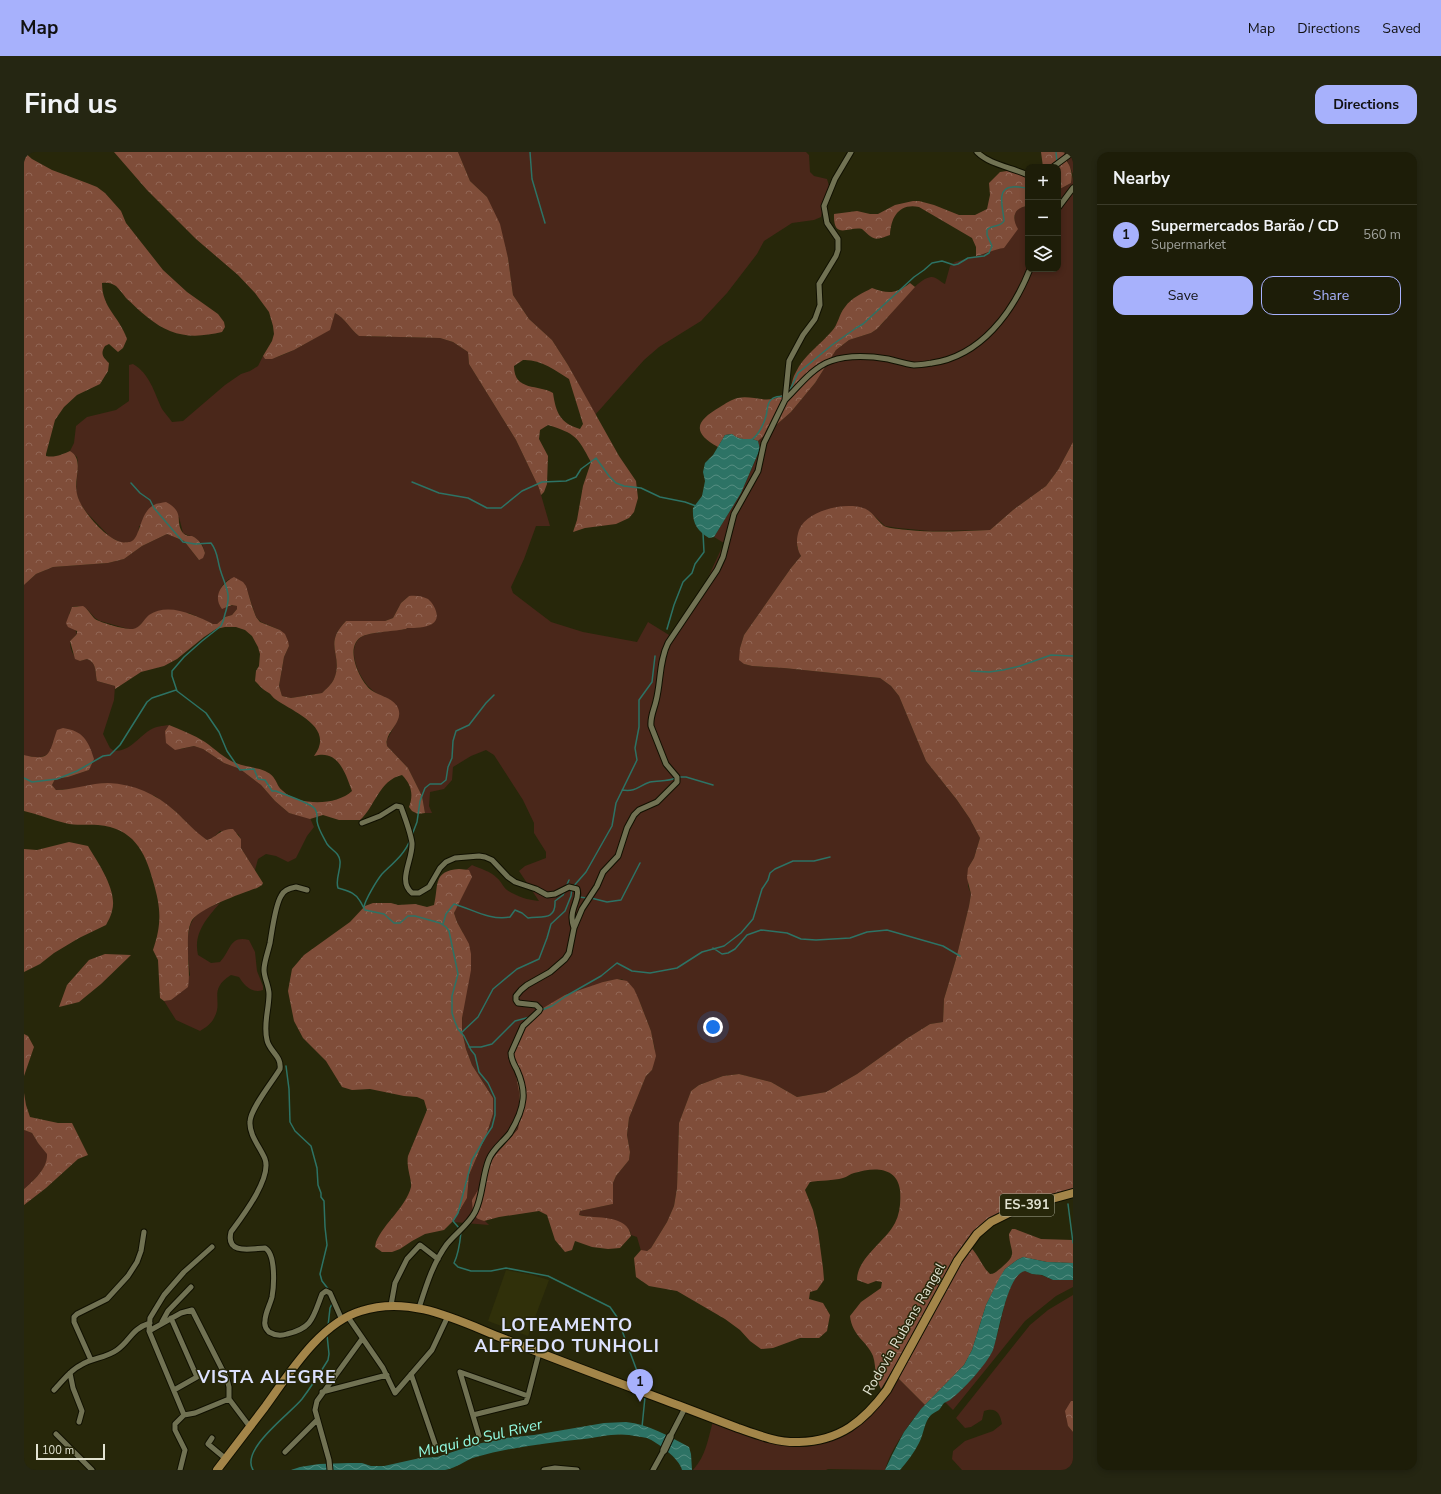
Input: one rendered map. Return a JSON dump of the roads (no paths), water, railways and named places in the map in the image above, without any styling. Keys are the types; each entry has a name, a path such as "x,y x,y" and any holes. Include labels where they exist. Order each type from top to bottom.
{"main road":[{"name":"Rodovia Rubens Rangel","path":"217,1470 293,1369 329,1328 361,1310 391,1305 419,1308 448,1316 540,1353 761,1436 787,1442 800,1442 822,1439 839,1434 863,1419 874,1408 887,1390 958,1260 978,1234 991,1222 1019,1208 1073,1193"}],"street":[{"path":"419,1308 425,1287 438,1259 460,1229 470,1221 475,1213 480,1199 489,1159 519,1117 523,1099 522,1081 511,1058 511,1053 523,1026 540,1009 536,1005 520,1004 516,1002 516,996 531,982 550,972 565,959 571,945 574,928 582,909 597,886 603,872 618,856 627,828 634,815 639,810 657,802 677,782 677,777 666,764 652,731 650,720 656,700 664,652 668,643 717,570 723,557 734,514 758,471 764,443 785,400 789,361 803,335 815,319 820,305 819,284 838,250 838,239 826,223 824,206 835,179 851,152"},
{"path":"977,152 985,159 1025,174"},
{"path":"1057,164 1073,152"},
{"path":"1061,204 1073,188"},
{"path":"785,400 821,366 840,358 863,357 888,359 921,365 951,360 964,353 991,332 1004,317 1022,288 1029,272"},
{"path":"362,823 380,816 396,806 401,807 412,841 412,851 405,880 406,886 412,893 419,893 429,886 440,868 450,860 482,856 496,864 512,880 547,895 555,894 569,887 577,889 578,894 571,916 574,928"},
{"path":"307,890 296,887 286,891 280,896 264,970 269,995 265,1026 267,1039 269,1045 280,1060 281,1066 257,1105 250,1122 252,1134 264,1158 266,1171 256,1193 231,1232 230,1238 233,1245 241,1250 266,1248 271,1254 273,1266 273,1290 264,1321 266,1329 269,1332 283,1335 303,1329 310,1322 322,1294 326,1291 330,1293 345,1318 383,1368 395,1394 432,1350 448,1316"},
{"path":"92,1360 74,1322 74,1317 107,1299 128,1276 139,1257 144,1232"},
{"path":"391,1305 395,1283 408,1259 420,1245 438,1259"},
{"path":"184,1414 149,1331 150,1323 154,1311 174,1282 212,1248"},
{"path":"162,1323 168,1311 191,1287"},
{"path":"149,1331 181,1313 192,1310 227,1379 230,1393 229,1399 250,1426"},
{"path":"171,1318 197,1377 174,1390"},
{"path":"54,1390 75,1368 92,1360 110,1355 123,1346 136,1329 150,1323"},
{"path":"330,1470 329,1460 317,1420 315,1407 322,1392 362,1339"},
{"path":"473,1416 526,1402 540,1353"},
{"path":"479,1436 460,1372 528,1396"},
{"path":"70,1373 73,1388 82,1411 79,1422"},
{"path":"411,1374 435,1444"},
{"path":"322,1392 387,1375"},
{"path":"180,1470 185,1450 175,1430 175,1424 184,1414 195,1413 229,1399"},
{"path":"653,1470 685,1408"},
{"path":"285,1452 317,1420"},
{"path":"56,1434 92,1470"},
{"path":"212,1438 208,1444 226,1459"},
{"path":"544,1470 555,1468 577,1470"}],"water":[{"path":"732,434 742,439 758,441 760,449 741,493 714,537 709,538 696,526 693,518 693,508 702,496 705,481 703,472 705,463 713,455 725,435"},
{"path":"1023,1257 1047,1262 1073,1263 1073,1280 1053,1280 1042,1275 1032,1274 1025,1271 1019,1275 1013,1282 1004,1305 993,1350 990,1356 974,1377 961,1390 950,1400 944,1403 939,1410 932,1414 925,1425 921,1440 917,1447 900,1470 885,1470 904,1432 921,1409 964,1365 972,1350 986,1305 1000,1277 1005,1269"},
{"path":"626,1422 651,1428 689,1447 692,1470 682,1470 673,1456 647,1438 618,1434 516,1448 472,1458 453,1468 445,1470 291,1470 319,1464 362,1463 371,1466 384,1466 420,1458 437,1457 477,1444 506,1438 534,1435 604,1423"}],"waterway":[{"path":"530,152 532,179 545,223"},
{"path":"1056,152 1057,162"},
{"path":"789,392 798,373 832,345 863,324 914,277 932,263 942,261 954,265 968,258 984,256 989,253 992,246 987,235 987,230 991,227 1000,225 1004,221 1002,201 1004,191 1007,188 1012,187 1025,188"},
{"path":"751,440 756,436 762,426 770,401 774,397 784,396"},
{"path":"412,482 439,493 468,498 487,508 501,508 522,491 542,482 566,481 576,477 581,469 596,458 616,483 624,486 641,488 660,497 685,502 696,506"},
{"path":"131,483 140,493 150,500 154,508 183,542 195,544 211,543 216,553 227,591 227,607 221,626 184,657 172,671 172,676 177,691 206,713 219,732 227,751 240,770 254,769 258,779 265,780 272,791 276,791 297,799 315,809 321,833 327,844 339,858 340,864 337,881 338,888 350,892 356,896 365,910 384,914 394,923 400,923 408,916 415,916 440,923 449,931 458,974 452,996 452,1013 458,1029 475,1055 479,1072 488,1083 495,1098 495,1115 492,1127 472,1160 458,1213 453,1221 459,1228"},
{"path":"667,629 683,582 692,573 695,564 704,552 703,533"},
{"path":"971,671 989,672 1003,670 1020,666 1051,655 1073,656"},
{"path":"461,1033 478,1017 493,989 517,969 539,959 551,924 565,911 571,896 572,888 586,872 612,826 616,803 637,760 635,748 639,727 639,700 652,682 655,656"},
{"path":"24,778 32,782 57,779 77,771 103,756 110,755 120,745 147,702 152,698 176,690"},
{"path":"412,835 417,822 420,801 425,788 430,784 441,784 446,780 448,767 452,758 453,741 456,731 469,725 494,695"},
{"path":"679,777 686,777 713,785"},
{"path":"622,790 631,790 650,782 676,778"},
{"path":"364,907 374,885 382,874 402,854 410,840"},
{"path":"542,1010 552,1006 566,996 601,976 617,963 632,971 650,973 677,968 702,952 724,946 741,933 753,919 762,889 768,880 770,873 775,869 793,861 814,861 830,857"},
{"path":"591,898 607,902 621,900 640,863"},
{"path":"566,887 569,880"},
{"path":"443,924 446,914 454,904 481,914 503,918 510,917 515,910 528,918 551,915 555,907 555,901 563,895 565,891"},
{"path":"579,897 587,898"},
{"path":"713,948 722,954 728,953 735,949 747,935 761,930 787,933 801,939 816,940 850,938 867,932 887,930 943,946 960,956"},
{"path":"469,1047 481,1047 492,1044 515,1021 530,1017"},
{"path":"286,1066 289,1089 290,1122 295,1131 311,1146 317,1168 318,1185 321,1197 324,1201 327,1245 320,1274 322,1281 329,1290"},
{"path":"1068,1204 1073,1243"},
{"path":"461,1232 460,1244 454,1263 458,1267 471,1271 491,1271 506,1268 548,1276 610,1307 617,1317 637,1371 646,1385 646,1389"},
{"path":"328,1326 330,1308 333,1302"},
{"path":"253,1470 251,1462 253,1452 268,1432 302,1399 328,1360 329,1354 327,1335"},
{"path":"642,1427 645,1397"}],"place":[{"name":"Supermercados Barão / CD","path":"640,1402"}],"district":[{"name":"LOTEAMENTO ALFREDO TUNHOLI","path":"567,1335"},
{"name":"VISTA ALEGRE","path":"267,1377"}],"water label":[{"name":"Muqui do Sul River","path":"480,1438"}]}
